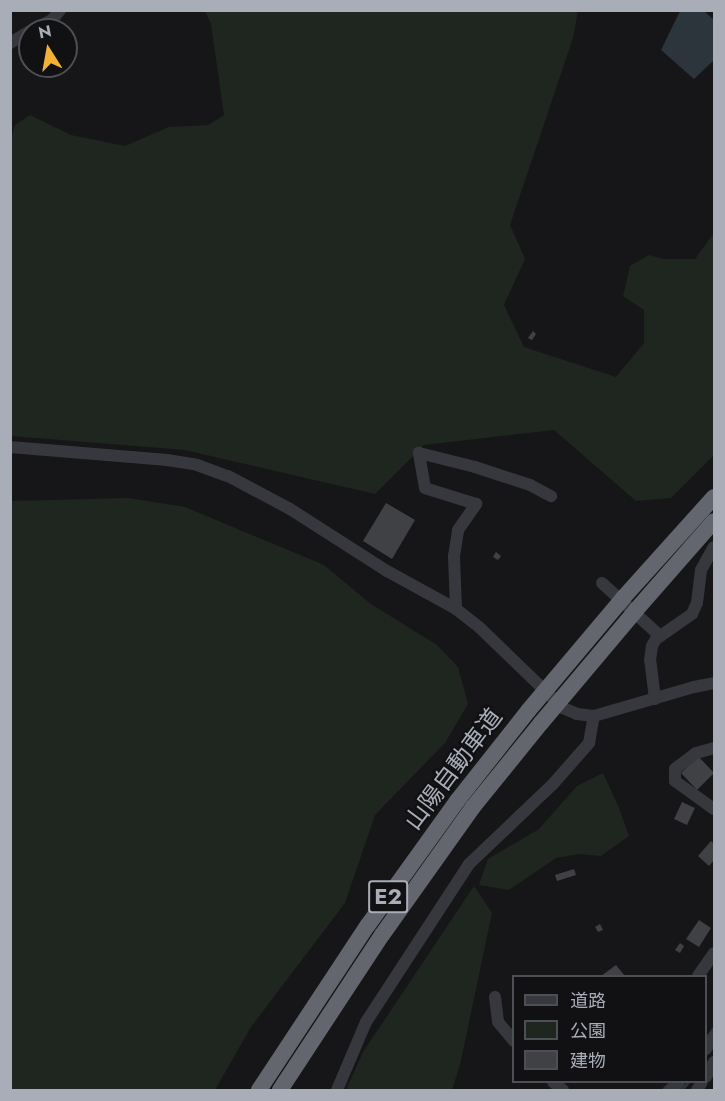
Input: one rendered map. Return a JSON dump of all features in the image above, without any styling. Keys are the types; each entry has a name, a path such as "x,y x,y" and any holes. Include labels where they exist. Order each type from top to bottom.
{"highway":[{"name":"山陽自動車道","path":"259,1090 368,925 457,801 528,711 623,598 714,497"},
{"name":"山陽自動車道","path":"280,1090 382,935 473,807 636,609 714,521"}],"street":[{"path":"10,447 167,460 197,465 228,476 290,509 387,571 456,609 479,627 563,708 577,714 594,716 714,683"},
{"path":"456,609 454,556 458,530 476,504 425,488 419,453 475,467 530,486 551,496"},
{"path":"655,699 650,660 652,646 660,636 692,614 697,603 701,570 714,547"},
{"path":"602,583 660,636"},
{"path":"337,1090 366,1022 469,864 553,784 582,751 588,743 594,716"},
{"path":"714,748 696,753 675,769 675,781 714,809"},
{"path":"699,975 714,953"},
{"path":"495,997 498,1022 512,1040"}],"green space":[{"path":"205,11 578,11 573,38 510,225 525,259 504,305 524,347 616,377 644,343 644,310 623,296 630,266 649,255 663,259 695,259 714,233 714,455 671,498 636,501 554,430 424,445 375,494 185,450 11,436 10,142 15,125 30,115 71,135 125,146 169,127 208,125 224,115 211,24"},
{"path":"129,498 185,507 324,565 371,604 437,645 458,667 468,704 445,743 375,815 345,903 251,1027 215,1090 11,1090 11,501"},
{"path":"603,773 629,836 601,856 579,854 556,858 509,890 479,885 488,859 539,829 577,786"},
{"path":"474,886 492,913 460,1065 452,1090 346,1090 363,1052"}],"shaded area":[{"path":"680,11 704,11 714,20 714,60 694,79 661,50"}],"building":[{"path":"533,331 536,334 532,340 528,338"},
{"path":"386,503 415,520 392,559 363,541"},
{"path":"496,552 501,556 498,560 493,557"},
{"path":"698,756 714,773 697,790 681,773"},
{"path":"682,802 695,808 687,825 674,819"},
{"path":"711,841 714,844 714,860 709,866 698,856"},
{"path":"574,869 576,875 557,881 555,875"},
{"path":"699,920 711,928 699,947 686,939"},
{"path":"600,924 603,930 598,932 595,927"},
{"path":"680,943 684,946 680,953 675,950"},
{"path":"616,965 624,975 602,975"}],"waterway":[{"path":"707,1037 714,1027"},
{"path":"662,1090 669,1083"},
{"path":"681,1090 687,1083"}]}
